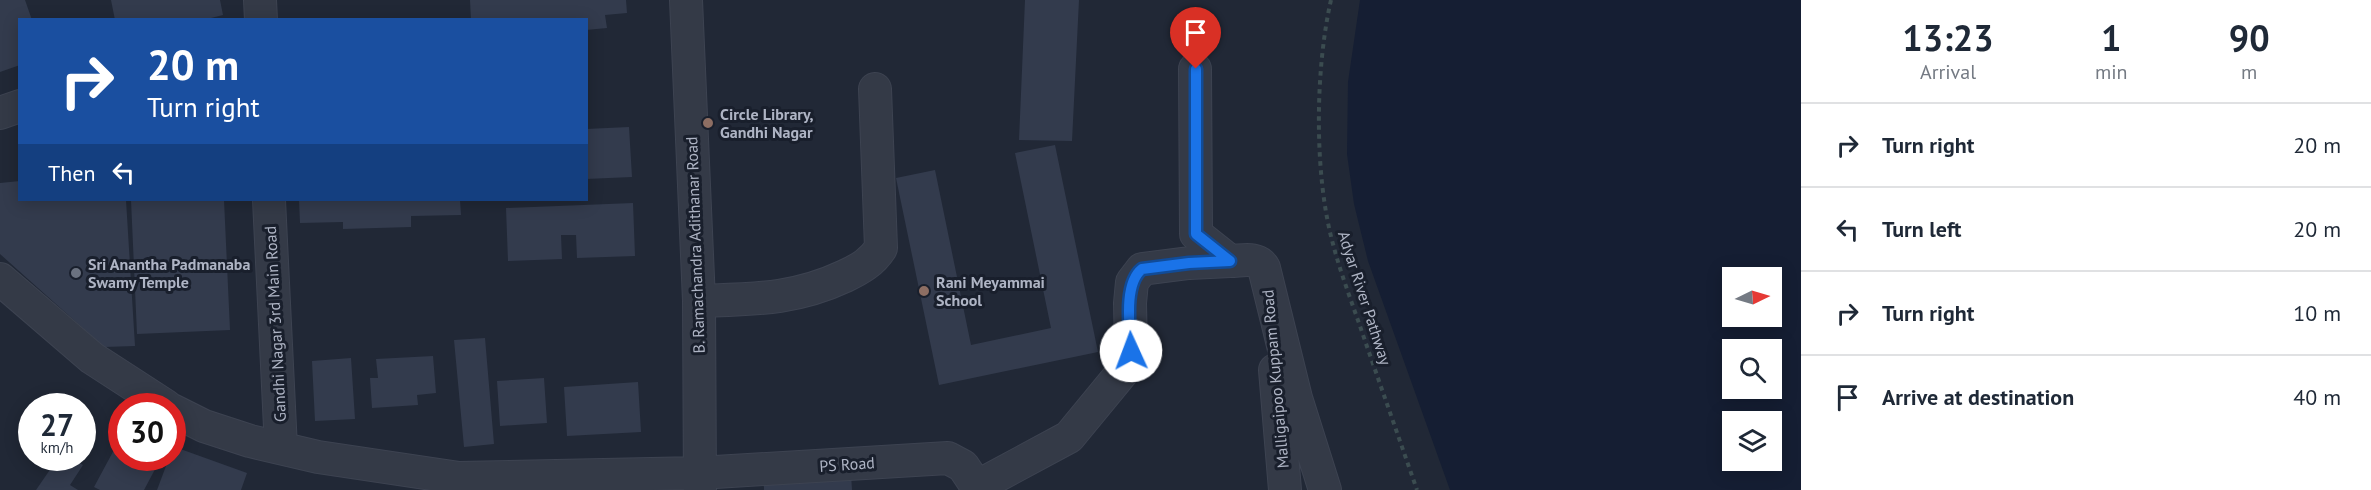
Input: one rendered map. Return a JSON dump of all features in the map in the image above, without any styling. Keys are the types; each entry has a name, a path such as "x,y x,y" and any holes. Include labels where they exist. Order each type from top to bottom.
{"street":[{"path":"260,0 261,18"},
{"name":"B. Ramachandra Adithanar Road","path":"686,0 699,301 699,482"},
{"path":"1196,69 1196,234 1230,261"},
{"path":"699,301 768,298 818,289 874,260 881,248 875,89"},
{"path":"0,113 18,107"},
{"name":"Gandhi Nagar 3rd Main Road","path":"269,201 281,448"},
{"path":"979,488 1069,437 1125,369 1131,351 1132,282 1137,273 1142,269 1189,263 1255,260 1261,262 1264,268 1296,398 1325,490"},
{"name":"Malligaipoo Kuppam Road","path":"1264,268 1272,327 1285,490"},
{"path":"0,279 92,358 146,393"},
{"name":"PS Road","path":"186,417 204,426 250,441 318,457 459,484 699,482 948,458 963,466 979,488"}],"path":[{"name":"Adyar River Pathway","path":"1331,0 1321,67 1319,102 1321,149 1332,243 1417,490"}],"water":[{"path":"1360,0 1801,0 1801,490 1450,490 1368,261 1354,204 1347,154 1348,82"}],"building":[{"path":"0,0 25,0 31,18 18,18 18,66 0,72"},
{"path":"111,0 220,0 223,15 211,18 115,18"},
{"path":"470,0 626,0 627,13 605,15 607,28 588,30 588,18 471,18"},
{"path":"1025,0 1079,0 1072,141 1019,140"},
{"path":"629,127 632,177 588,179 588,129"},
{"path":"1055,145 1098,352 939,385 896,178 935,170 971,345 1051,328 1015,153"},
{"name":"Sri Anantha Padmanaba Swamy Temple","path":"18,181 18,201 126,201 135,346 104,347 0,254 0,183"},
{"path":"131,201 224,201 230,330 137,334"},
{"path":"299,201 460,201 461,215 411,216 411,227 343,229 343,222 300,223"},
{"path":"633,203 635,256 577,258 576,235 561,235 562,259 508,261 506,208"},
{"path":"485,338 494,444 464,447 454,340"},
{"path":"433,356 436,393 417,395 418,405 372,408 370,378 378,378 376,359"},
{"path":"351,358 355,419 315,421 312,361"},
{"path":"544,378 547,423 500,426 497,381"},
{"path":"638,382 641,432 567,436 564,387"},
{"path":"186,451 247,473 241,490 157,490 164,471 186,471"},
{"path":"108,461 108,471 154,471 144,490 100,490 94,487"},
{"path":"49,471 79,471 70,485 78,490 36,490"},
{"path":"851,474 852,490 764,490 764,477"}],"place":[{"name":"Circle Library, Gandhi Nagar","path":"708,123"},
{"name":"Sri Anantha Padmanaba Swamy Temple","path":"76,273"},
{"name":"Rani Meyammai School","path":"924,291"}],"route":[{"path":"1131,351 1130,303 1132,282 1137,273 1142,269 1230,261 1196,234 1196,69"}]}
